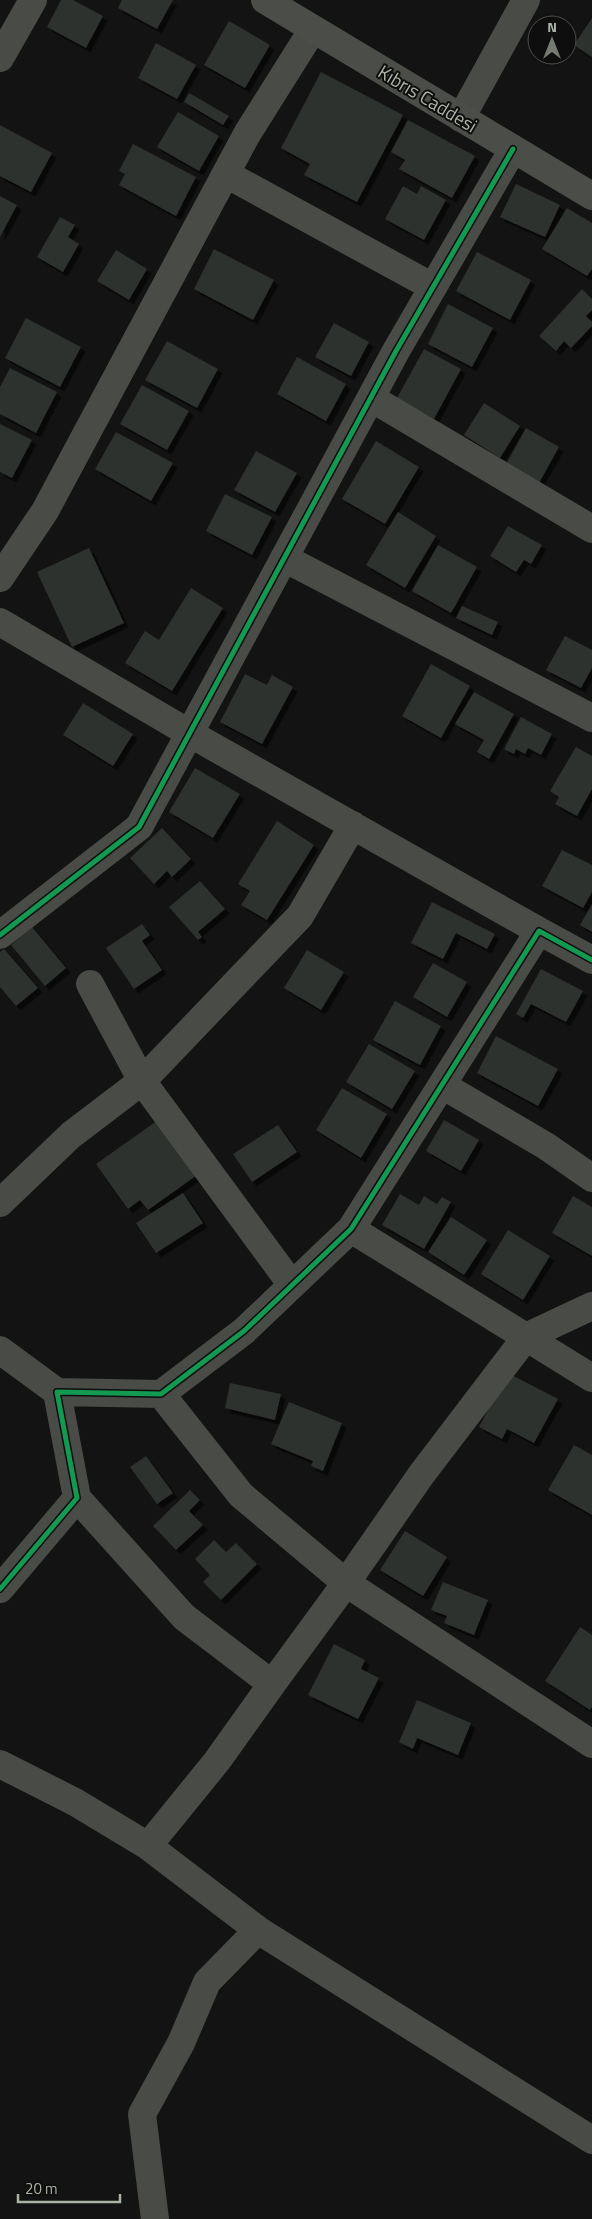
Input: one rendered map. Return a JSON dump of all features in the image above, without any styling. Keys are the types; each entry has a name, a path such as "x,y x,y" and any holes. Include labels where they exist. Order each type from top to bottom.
{"main road":[{"name":"Kıbrıs Caddesi","path":"265,0 592,196"}],"street":[{"path":"0,58 33,0"},
{"path":"461,118 526,0"},
{"path":"0,578 45,511 247,134 313,29"},
{"path":"0,935 138,827 371,398 513,149"},
{"path":"226,174 433,287"},
{"path":"371,398 592,529"},
{"path":"284,558 592,718"},
{"path":"0,622 189,733 354,825 539,932 592,960"},
{"path":"0,1203 70,1135 142,1081 300,916 354,825"},
{"path":"0,1350 57,1392 161,1394 244,1330 351,1229 539,932"},
{"path":"90,984 142,1081 292,1285"},
{"path":"442,1085 546,1146 592,1178"},
{"path":"351,1229 592,1378"},
{"path":"148,1846 217,1761 346,1583 421,1475 526,1337 592,1306"},
{"path":"57,1392 77,1498 184,1617 272,1684"},
{"path":"161,1394 241,1495 346,1583 592,1744"},
{"path":"0,1589 77,1498"},
{"path":"0,1764 74,1802 148,1846 258,1930 592,2140"},
{"path":"154,2219 142,2114 181,2043 207,1982 258,1930"}],"building":[{"path":"61,0 73,0 103,16 86,48 47,27"},
{"path":"122,0 173,0 157,29 118,8"},
{"path":"592,18 592,57 577,47 577,40"},
{"path":"229,21 270,45 245,88 204,65"},
{"path":"156,43 196,65 177,99 138,78"},
{"path":"321,72 403,115 357,202 304,175 310,164 281,148"},
{"path":"189,93 229,116 223,125 184,102"},
{"path":"178,112 219,136 199,171 157,147"},
{"path":"408,120 475,156 452,198 399,169 405,160 391,152"},
{"path":"0,125 52,153 31,192 0,176"},
{"path":"133,144 196,177 176,216 119,185 125,174 119,171"},
{"path":"516,184 560,205 545,237 500,217"},
{"path":"403,186 417,194 421,186 446,200 424,240 385,219"},
{"path":"0,196 17,205 0,237"},
{"path":"567,208 592,223 592,269 587,276 542,249"},
{"path":"60,217 75,225 68,237 79,244 63,272 37,257"},
{"path":"214,249 274,280 253,320 194,289"},
{"path":"116,250 147,269 129,300 97,281"},
{"path":"477,252 531,280 510,320 456,291"},
{"path":"582,289 592,299 592,310 586,316 592,322 592,326 571,348 564,341 556,351 539,336"},
{"path":"448,304 493,328 472,367 428,344"},
{"path":"26,318 81,347 60,387 5,358"},
{"path":"334,323 369,342 351,376 315,357"},
{"path":"167,341 218,369 197,408 145,380"},
{"path":"424,349 461,369 434,419 397,398"},
{"path":"297,357 346,384 326,421 277,394"},
{"path":"10,368 57,392 36,433 0,414 0,387"},
{"path":"142,385 189,411 167,450 120,424"},
{"path":"484,403 520,426 500,458 464,435"},
{"path":"0,424 32,440 12,478 0,472"},
{"path":"526,428 559,447 539,483 506,464"},
{"path":"116,432 173,463 151,501 95,469"},
{"path":"376,441 419,467 385,524 342,499"},
{"path":"256,451 297,473 275,512 234,490"},
{"path":"225,494 272,517 252,555 206,531"},
{"path":"398,512 436,536 405,588 366,565"},
{"path":"508,526 542,545 531,564 524,560 516,572 490,556"},
{"path":"438,545 477,567 451,613 412,591"},
{"path":"89,548 124,623 72,647 37,572"},
{"path":"191,588 223,608 172,691 125,663 145,631 159,640"},
{"path":"462,606 498,622 492,635 456,618"},
{"path":"565,636 592,650 592,668 581,688 546,670"},
{"path":"431,664 470,686 441,738 402,716"},
{"path":"245,674 267,685 272,675 293,687 262,744 220,722"},
{"path":"474,692 514,714 489,759 477,752 484,740 455,724"},
{"path":"83,703 133,734 113,766 63,735"},
{"path":"521,717 552,734 541,755 528,748 525,754 516,749 514,754 504,749"},
{"path":"576,747 592,756 592,789 577,816 555,804 559,797 550,791"},
{"path":"195,768 240,794 213,838 169,812"},
{"path":"277,821 314,845 267,920 241,905 250,891 238,884"},
{"path":"162,828 191,859 172,877 167,871 154,884 130,858"},
{"path":"562,850 592,865 592,892 583,908 542,886"},
{"path":"200,881 225,909 198,932 202,937 198,940 169,907"},
{"path":"432,902 495,934 487,949 456,933 443,959 411,943"},
{"path":"592,904 592,932 580,925"},
{"path":"142,924 150,935 142,941 162,970 134,989 106,948"},
{"path":"32,927 66,968 45,986 11,945"},
{"path":"4,949 38,988 16,1006 0,987 0,952"},
{"path":"307,950 344,972 321,1010 284,988"},
{"path":"433,963 467,982 447,1017 413,997"},
{"path":"541,969 583,991 566,1022 531,1004 523,1018 516,1014"},
{"path":"395,1001 441,1026 420,1065 373,1040"},
{"path":"496,1036 558,1069 538,1106 477,1073"},
{"path":"369,1044 415,1071 392,1109 346,1082"},
{"path":"342,1088 387,1114 361,1158 316,1130"},
{"path":"161,1118 200,1173 148,1210 140,1200 128,1209 96,1164"},
{"path":"444,1120 479,1140 461,1171 426,1151"},
{"path":"278,1125 297,1152 252,1182 233,1154"},
{"path":"183,1193 203,1223 156,1253 136,1223"},
{"path":"400,1194 419,1205 424,1196 437,1204 442,1197 451,1202 424,1249 382,1225"},
{"path":"573,1196 592,1207 592,1256 552,1233"},
{"path":"451,1217 487,1240 464,1275 428,1252"},
{"path":"508,1230 550,1256 523,1300 481,1274"},
{"path":"508,1373 558,1399 534,1443 507,1429 502,1439 479,1427"},
{"path":"230,1383 281,1394 275,1420 225,1408"},
{"path":"289,1402 342,1423 323,1471 311,1466 313,1461 271,1444"},
{"path":"574,1445 592,1455 592,1515 548,1490"},
{"path":"146,1456 173,1493 157,1504 130,1467"},
{"path":"190,1490 200,1500 189,1511 203,1525 176,1550 153,1526"},
{"path":"405,1531 447,1557 423,1596 380,1570"},
{"path":"214,1540 226,1552 236,1543 257,1564 221,1600 203,1582 210,1575 195,1559"},
{"path":"443,1582 488,1600 474,1635 444,1623 447,1616 431,1610"},
{"path":"580,1627 592,1635 592,1707 590,1710 545,1681"},
{"path":"334,1644 365,1660 361,1669 379,1678 358,1719 308,1695"},
{"path":"417,1700 471,1723 458,1755 417,1738 413,1749 399,1742"}],"cycle path":[{"path":"0,935 139,827 396,351 513,149"},
{"path":"0,1589 77,1498 57,1392 161,1394 244,1331 351,1229 539,931 592,960"}]}
